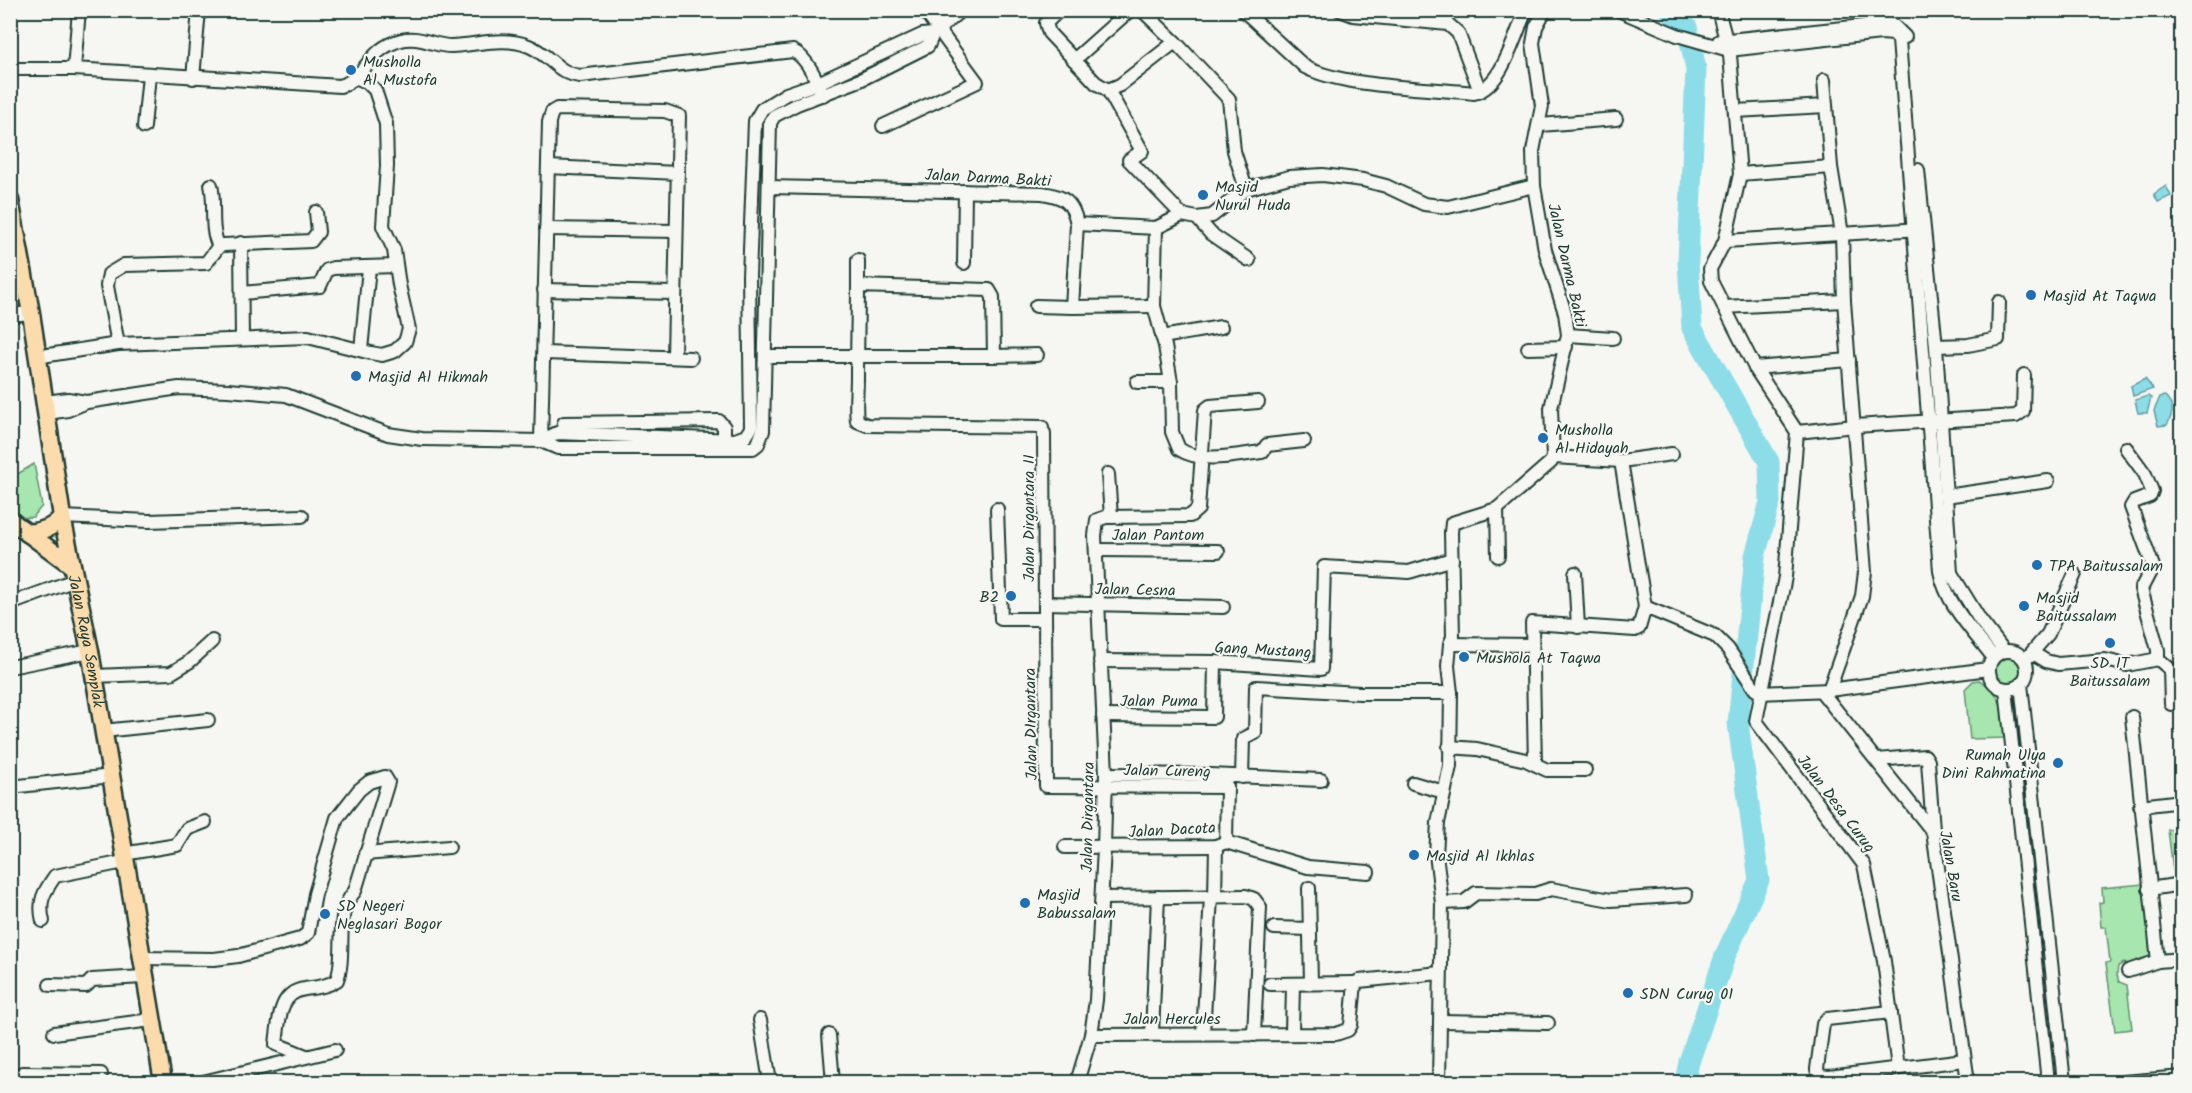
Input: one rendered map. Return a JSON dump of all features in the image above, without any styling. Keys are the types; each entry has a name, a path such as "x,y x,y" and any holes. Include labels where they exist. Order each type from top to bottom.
{"main road":[{"name":"Jalan Raya Semplak","path":"10,200 31,314 62,517 90,651 143,977 163,1083"},
{"path":"27,533 44,531 53,527 62,517"},
{"path":"10,520 73,572"}],"street":[{"path":"74,69 79,10"},
{"path":"193,78 199,10"},
{"path":"883,126 977,82 937,32 924,10"},
{"path":"46,408 68,410 87,402 179,388 286,395 388,434 422,440 541,441 558,448 753,448 758,444 763,431 770,123 774,116 928,46 937,32 961,10"},
{"path":"1059,10 1048,20 1047,30 1096,83 1108,90 1142,151 1129,160 1182,215 1197,218 1211,234 1249,260"},
{"path":"1074,60 1130,10"},
{"path":"1142,10 1226,92 1229,99 1234,151 1246,189"},
{"path":"1243,10 1305,67 1316,73 1338,79 1480,92 1497,78 1526,10"},
{"path":"1340,10 1353,15 1448,24 1458,33 1480,92"},
{"name":"Jalan Darma Bakti","path":"1545,10 1536,27 1533,43 1542,106 1533,151 1534,186 1545,250 1564,313 1567,341 1551,408 1553,457"},
{"path":"1618,10 1677,35 1703,43 1728,45 1893,29 1900,29 1906,38 1935,422 1943,583 1956,609 1995,659"},
{"path":"1718,10 1728,45 1740,174 1725,241 1710,269 1714,293 1724,307 1755,368 1797,432 2020,414 2023,411 2024,375"},
{"path":"1892,10 1893,29"},
{"path":"541,441 557,434 563,434 564,423 710,421 722,424 724,438 742,438 751,428 749,276 755,121 762,109 772,102 922,35 937,32"},
{"path":"10,69 74,69 340,86 357,78 372,55 400,40 416,38 449,46 498,41 522,44 546,56 566,74 580,76 793,51 798,53 818,83 823,95"},
{"path":"1108,90 1120,86 1175,42"},
{"path":"144,127 149,75"},
{"path":"36,357 118,344 308,337 361,350 390,354 405,342 410,329 394,250 383,226 387,166 386,124 375,90 367,82 357,78"},
{"path":"1824,80 1831,167 1842,234 1844,301 1865,572 1862,596 1825,691"},
{"path":"1735,111 1826,106"},
{"path":"541,441 550,117 557,109 665,111 676,113 680,119 674,356"},
{"path":"1540,125 1616,119"},
{"path":"548,167 678,173"},
{"path":"1740,174 1831,167"},
{"name":"Jalan Darma Bakti","path":"1197,218 1212,216 1246,189 1289,177 1341,177 1386,186 1424,204 1448,207 1534,186"},
{"path":"211,185 215,204 214,232 219,246"},
{"name":"Jalan Darma Bakti","path":"769,187 1052,195 1068,200 1074,209 1077,224"},
{"path":"964,263 965,191"},
{"path":"118,344 107,286 109,274 124,265 206,262 219,246 241,243 311,241 318,232 316,212"},
{"path":"1072,307 1077,224 1156,228 1182,215"},
{"path":"1156,228 1154,306 1171,382 1172,432 1179,449 1200,457 1262,452 1267,445 1304,441"},
{"path":"546,229 676,231"},
{"path":"1725,241 1919,229"},
{"path":"241,243 242,338"},
{"path":"857,356 858,260"},
{"path":"242,293 320,286 327,270 396,266"},
{"path":"361,350 369,268"},
{"path":"749,276 768,276"},
{"path":"858,286 989,290 993,297 994,356"},
{"path":"544,290 674,293"},
{"path":"1724,307 1844,301"},
{"path":"1936,346 1968,345 1998,339 2000,302"},
{"path":"1036,306 1154,306"},
{"path":"1926,306 1936,346 1935,422 1946,496 1951,573 1980,620 1995,659 1994,682 2006,689 2021,684 2027,675 2029,657 2048,634 2075,574"},
{"path":"10,315 31,314"},
{"path":"1162,337 1221,327"},
{"path":"1528,348 1567,341 1614,339"},
{"path":"544,353 691,358"},
{"path":"766,356 1037,355"},
{"name":"Jalan Dirgantara II","path":"857,356 856,413 857,421 862,423 1043,430 1045,603"},
{"path":"1755,368 1849,360"},
{"path":"1137,382 1171,382"},
{"path":"1098,550 1095,536 1097,520 1110,517 1190,516 1198,509 1205,410 1210,406 1258,402"},
{"name":"Jalan Desa Curug","path":"1797,432 1785,577 1758,691 1756,712 1759,727 1864,865 1884,961 1898,1068"},
{"path":"2126,448 2145,474 2152,491 2150,496 2134,502 2131,507 2153,566 2142,589 2158,650 2158,659"},
{"path":"1439,1083 1442,903 1436,854 1444,792 1450,766 1451,693 1448,666 1453,637 1452,522 1497,509 1551,462 1553,457 1621,461 1672,454"},
{"path":"1535,764 1532,622 1635,630 1639,627 1645,608 1621,461"},
{"path":"1108,474 1110,517"},
{"path":"1946,496 2048,481"},
{"path":"997,509 1001,619 1045,619"},
{"path":"1497,509 1498,556"},
{"path":"62,517 150,521 302,516"},
{"name":"Jalan Pantom","path":"1098,550 1218,551"},
{"name":"Jalan Dirgantara","path":"1077,1083 1091,1035 1104,848 1106,780 1100,661 1098,550"},
{"name":"Gang Mustang","path":"1100,661 1215,662 1321,669 1324,567 1409,572 1452,559"},
{"path":"10,604 73,572"},
{"path":"1575,573 1578,627"},
{"name":"Jalan Cesna","path":"1045,603 1223,607"},
{"name":"Jalan DIrgantara","path":"1045,603 1046,786 1106,780"},
{"path":"1645,608 1715,636 1728,649 1758,691 1825,691 1995,659 2014,651 2058,664 2105,660 2127,665 2158,659"},
{"path":"94,675 171,673 189,662 212,641"},
{"path":"1450,644 1531,645"},
{"path":"10,667 90,651"},
{"path":"2158,659 2170,669 2171,704"},
{"name":"Jalan Puma","path":"1103,716 1214,717 1215,662"},
{"path":"2021,684 2064,1083"},
{"path":"1242,777 1244,738 1256,733 1256,687 1360,693 1451,693"},
{"path":"2006,689 2048,1083"},
{"name":"Jalan Baru","path":"1825,691 1933,832"},
{"path":"2132,717 2158,961"},
{"path":"103,731 208,720"},
{"path":"1449,747 1477,749 1526,759 1547,770 1585,771"},
{"name":"Jalan Baru","path":"1877,760 1925,756 1928,761 1933,832 1968,1083"},
{"path":"10,787 112,776"},
{"path":"140,958 238,956 300,939 311,927 315,894 337,819 359,790 369,782 383,777 388,782 355,891 350,896 344,915 337,980 318,988 295,991 287,997 283,1005 276,1044 306,1056"},
{"name":"Jalan Cureng","path":"1106,780 1224,782 1242,777 1321,780"},
{"name":"Jalan Dacota","path":"1065,847 1221,844 1224,782"},
{"path":"1413,783 1444,792"},
{"path":"2140,806 2181,801"},
{"path":"43,921 39,906 42,895 55,876 177,845 187,829 205,822"},
{"path":"1203,1035 1213,896 1221,844 1308,867 1368,872"},
{"path":"365,854 449,847"},
{"path":"2149,889 2181,884"},
{"path":"1309,888 1311,983"},
{"path":"1442,903 1464,903 1476,893 1535,894 1551,889 1587,898 1611,900 1686,895"},
{"path":"1152,1035 1158,897"},
{"path":"1102,898 1252,897 1260,907 1254,1035"},
{"path":"2031,910 2046,907"},
{"path":"1274,928 1310,929"},
{"path":"2128,970 2158,961 2181,959"},
{"path":"1270,984 1355,983 1440,973"},
{"path":"50,985 86,986 92,980 143,977"},
{"name":"Jalan Hercules","path":"1091,1035 1336,1034 1348,1030 1354,1018 1355,983"},
{"path":"1292,1035 1293,984"},
{"path":"1891,1012 1827,1019 1823,1023 1817,1069 1822,1078 1964,1060"},
{"path":"54,1033 151,1020"},
{"path":"760,1020 770,1083"},
{"path":"1441,1021 1548,1023"},
{"path":"829,1035 833,1083"},
{"path":"203,1083 335,1050"},
{"path":"12,1083 15,1077 22,1073 101,1074"},
{"path":"2124,1083 2181,1077"}],"green space":[{"path":"34,464 42,506 33,517 19,518 11,512 11,478"},
{"path":"2008,653 2019,658 2024,669 2019,680 2008,685 1997,680 1992,669 1997,658"},
{"path":"1979,680 1993,690 1997,697 2003,712 2007,738 1970,739 1965,689 1973,681"},
{"path":"2181,828 2181,869 2173,870 2168,830"},
{"path":"2154,883 2163,962 2135,966 2124,963 2118,966 2119,982 2127,985 2132,1029 2115,1031 2106,963 2110,962 2106,927 2101,927 2099,903 2103,902 2102,888"}],"water":[{"path":"2166,186 2171,196 2158,202 2154,194"},
{"path":"2145,379 2153,389 2133,396 2131,386"},
{"path":"2148,396 2151,398 2147,413 2138,413 2135,400"},
{"path":"2165,396 2172,407 2172,414 2167,425 2158,426 2154,411 2160,397"}],"waterway":[{"path":"1670,10 1687,27 1696,69 1688,262 1692,328 1769,462 1770,502 1755,556 1738,723 1759,880 1725,956 1689,1062 1685,1082"}],"place":[{"name":"Musholla Al Mustofa","path":"351,70"},
{"name":"Masjid Nurul Huda","path":"1203,195"},
{"name":"Masjid At Taqwa","path":"2031,295"},
{"name":"Masjid Al Hikmah","path":"356,376"},
{"name":"Musholla Al Hidayah","path":"1543,438"},
{"name":"TPA Baitussalam","path":"2037,565"},
{"name":"B2","path":"1011,596"},
{"name":"Masjid Baitussalam","path":"2024,606"},
{"name":"SD IT Baitussalam","path":"2110,643"},
{"name":"Mushola At Taqwa","path":"1464,657"},
{"name":"Rumah Ulya Dini Rahmatina","path":"2058,763"},
{"name":"Masjid Al Ikhlas","path":"1414,855"},
{"name":"Masjid Babussalam","path":"1025,903"},
{"name":"SD Negeri Neglasari Bogor","path":"325,914"},
{"name":"SDN Curug 01","path":"1628,993"}]}
